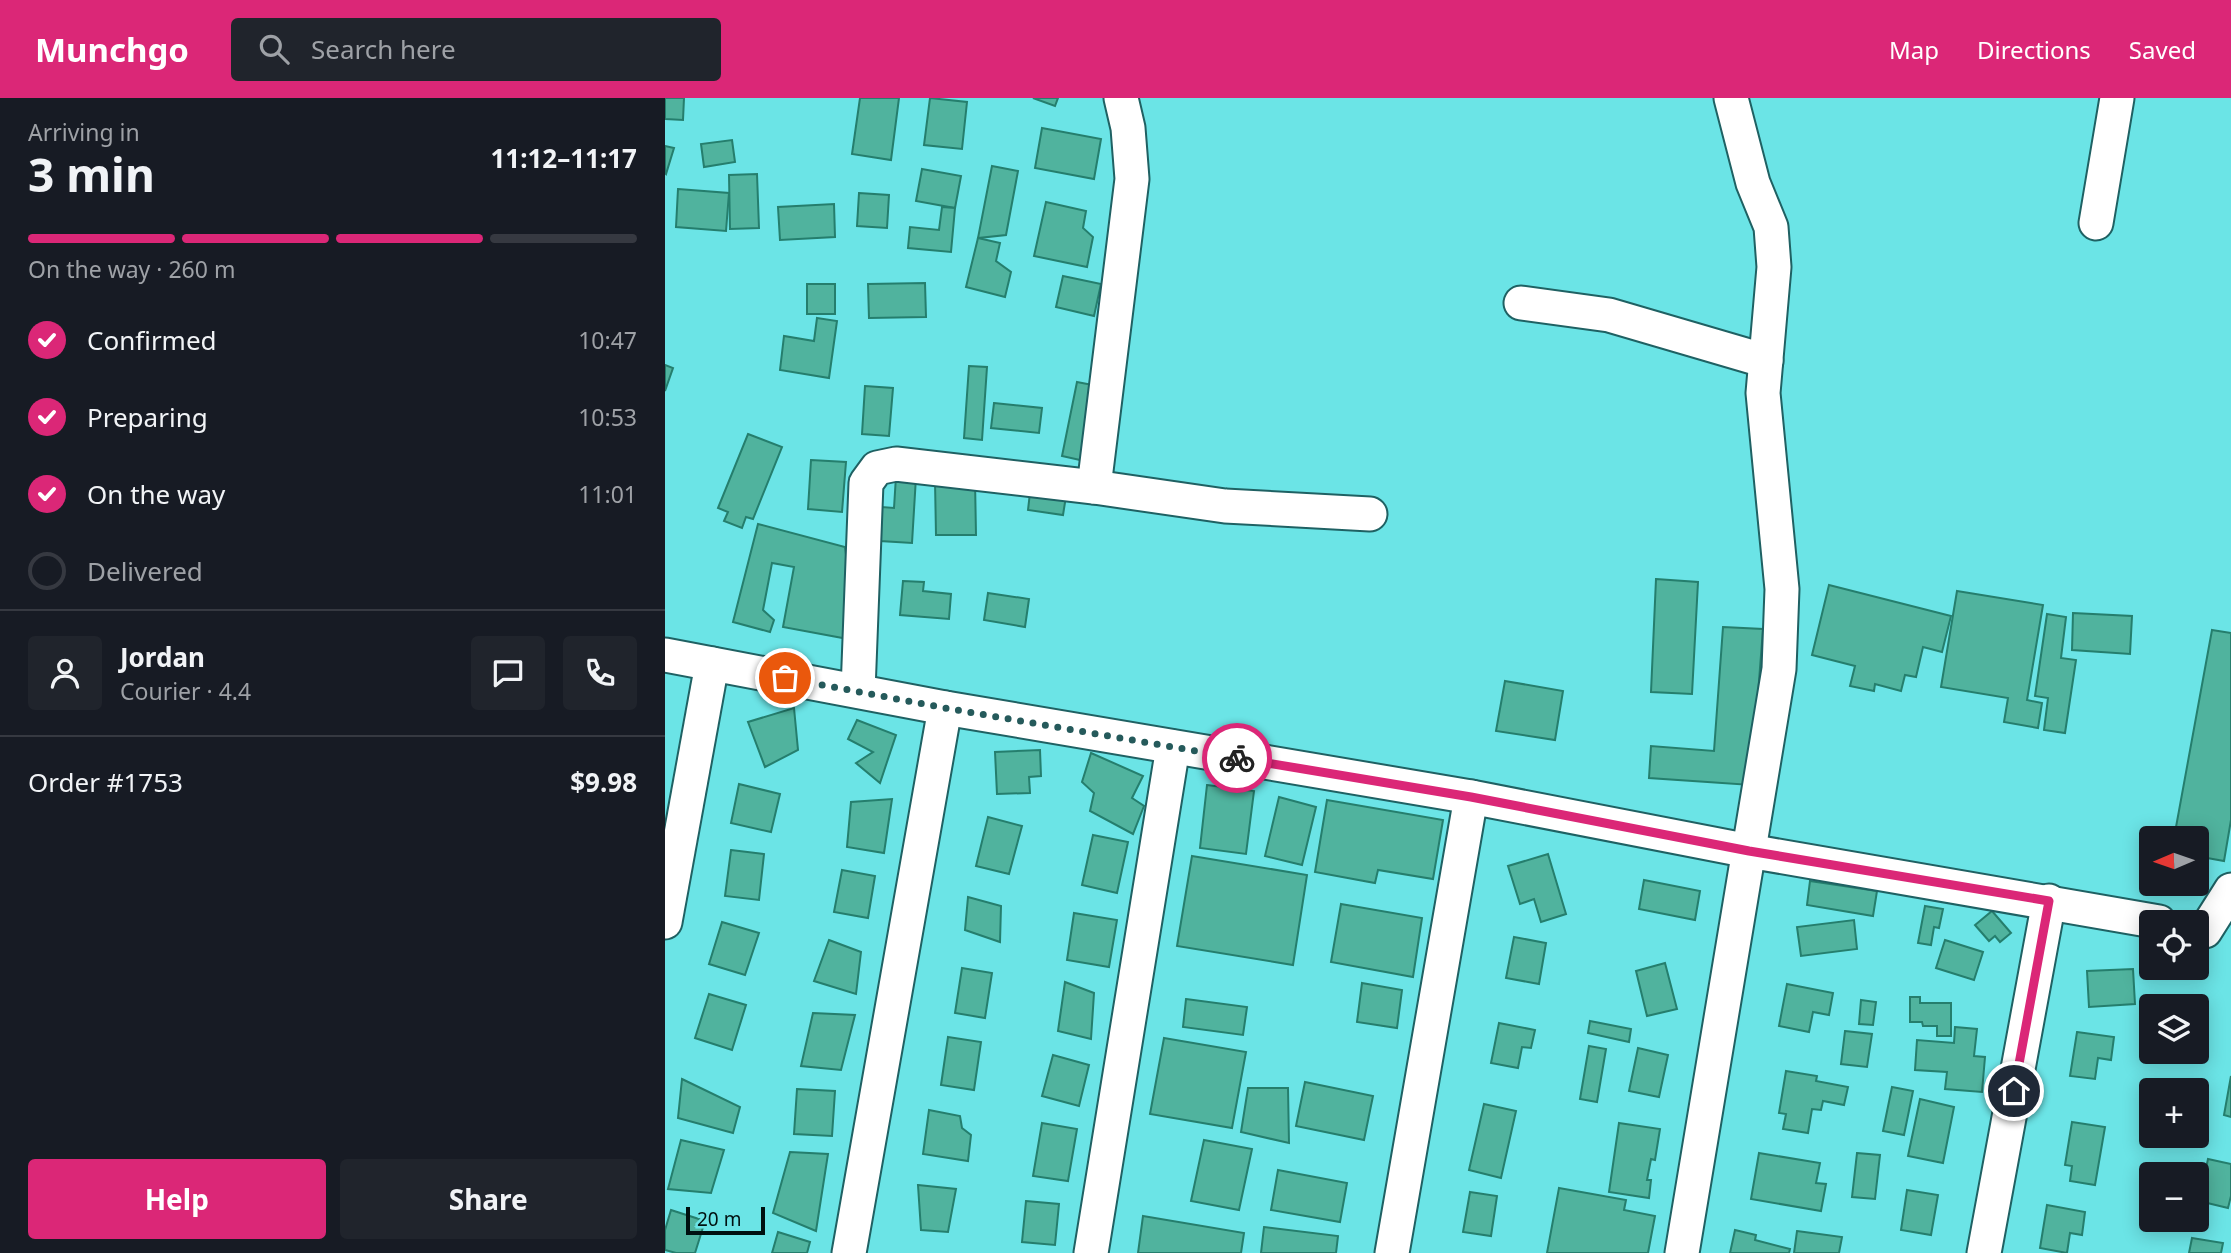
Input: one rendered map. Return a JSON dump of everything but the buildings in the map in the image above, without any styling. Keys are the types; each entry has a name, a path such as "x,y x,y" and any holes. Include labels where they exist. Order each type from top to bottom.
{"street":[{"path":"1094,487 1132,179 1128,128 1121,98"},
{"path":"1682,1253 1780,669 1781,589 1763,393 1774,267 1771,226 1753,183 1731,98"},
{"path":"2096,223 2117,98"},
{"path":"1521,303 1609,315 1766,362"},
{"path":"858,691 866,483 877,468 896,464 1094,487 1225,506 1370,514"},
{"path":"665,655 945,708 1471,797 1749,851 2139,918"},
{"path":"665,922 712,664"},
{"path":"849,1253 945,708"},
{"path":"1091,1253 1173,747"},
{"path":"1392,1253 1471,797"},
{"path":"2211,932 2231,890"},
{"path":"1984,1253 2049,901"}],"way so far":[{"path":"785,678 1237,758"}],"route":[{"path":"1237,758 1471,797 1749,851 2049,901 2014,1091"}]}
